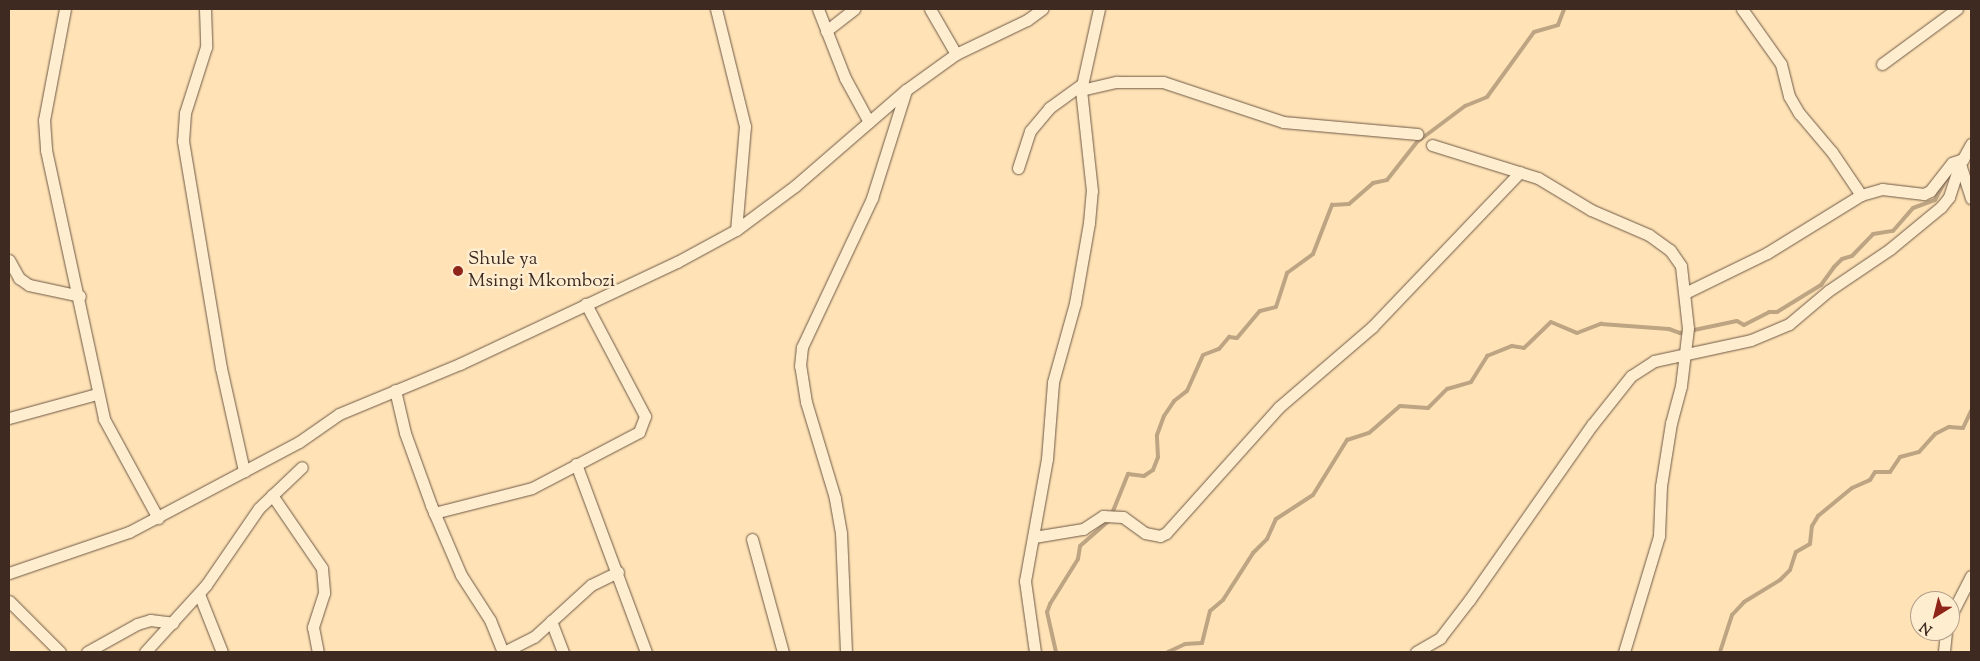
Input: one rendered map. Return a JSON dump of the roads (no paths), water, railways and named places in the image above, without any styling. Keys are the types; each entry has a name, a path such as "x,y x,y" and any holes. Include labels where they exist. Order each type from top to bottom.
{"street":[{"path":"65,9 44,120 50,167 80,296 97,394 104,419 158,518"},
{"path":"205,9 206,47 185,113 183,141 221,368 244,471"},
{"path":"716,9 745,126 736,230"},
{"path":"818,9 845,78 869,122"},
{"path":"826,31 854,9"},
{"path":"930,9 956,54"},
{"path":"9,573 129,532 299,442 339,414 460,364 677,262 736,230 795,186 906,90 956,54 1027,20 1042,9"},
{"path":"1035,652 1025,581 1047,459 1052,382 1075,303 1092,191 1081,87 1099,9"},
{"path":"1742,9 1781,64 1789,96 1798,113 1832,152 1861,195"},
{"path":"1882,64 1957,9"},
{"path":"1018,168 1030,131 1049,108 1081,87 1117,82 1163,82 1277,121 1416,134"},
{"path":"846,652 841,533 835,498 806,402 800,366 802,347 872,198 906,90"},
{"path":"1416,652 1440,638 1464,607 1592,425 1627,380 1654,361 1751,340 1789,324 1828,291 1890,249 1941,207 1949,197 1961,162 1971,144"},
{"path":"1432,145 1538,178 1591,210 1637,229 1670,250 1681,266 1688,328 1681,386 1670,423 1661,486 1659,536 1624,652"},
{"path":"1685,293 1767,253 1861,195 1882,189 1924,194 1937,184 1952,163 1961,162"},
{"path":"1961,162 1971,198"},
{"path":"1034,537 1083,529 1103,516 1123,517 1145,533 1160,536 1166,533 1280,407 1372,327 1520,172"},
{"path":"9,260 19,278 28,285 80,296"},
{"path":"434,513 532,488 639,432 645,416 586,304"},
{"path":"395,390 405,433 434,513 461,576 490,620 504,652 534,637 591,585 618,572"},
{"path":"9,418 97,394"},
{"path":"576,464 618,572 646,652"},
{"path":"145,652 199,594 238,533 272,495 302,467"},
{"path":"272,495 322,568 324,593 312,627 318,652"},
{"path":"752,539 783,652"},
{"path":"1960,597 1971,576"},
{"path":"199,594 222,652"},
{"path":"9,601 56,650"},
{"path":"86,652 137,624 150,620 173,623"},
{"path":"551,621 563,652"},
{"path":"1944,651 1945,641"}],"waterway":[{"path":"1056,652 1047,612 1050,604 1078,559 1080,546 1109,521 1128,474 1144,476 1153,470 1158,457 1157,435 1164,416 1174,401 1187,391 1203,355 1219,349 1229,337 1237,338 1260,311 1276,307 1287,273 1313,254 1332,205 1349,204 1373,183 1387,180 1417,142 1465,106 1487,97 1534,32 1558,25 1564,9"},
{"path":"1168,652 1185,644 1202,643 1210,611 1223,600 1253,553 1267,539 1276,519 1313,495 1347,440 1369,433 1400,406 1428,408 1447,389 1471,382 1487,356 1512,346 1524,348 1551,322 1577,333 1601,324 1669,329 1680,333 1737,321 1744,325 1769,312 1777,312 1821,285 1842,259 1852,256 1873,234 1893,231 1913,208 1935,200 1947,177"},
{"path":"1720,652 1732,615 1744,602 1780,580 1790,570 1796,552 1810,544 1812,526 1818,516 1852,488 1870,480 1875,472 1890,472 1900,457 1919,452 1935,434 1949,427 1963,428 1971,411"}],"place":[{"name":"Shule ya Msingi Mkombozi","path":"458,271"}]}
